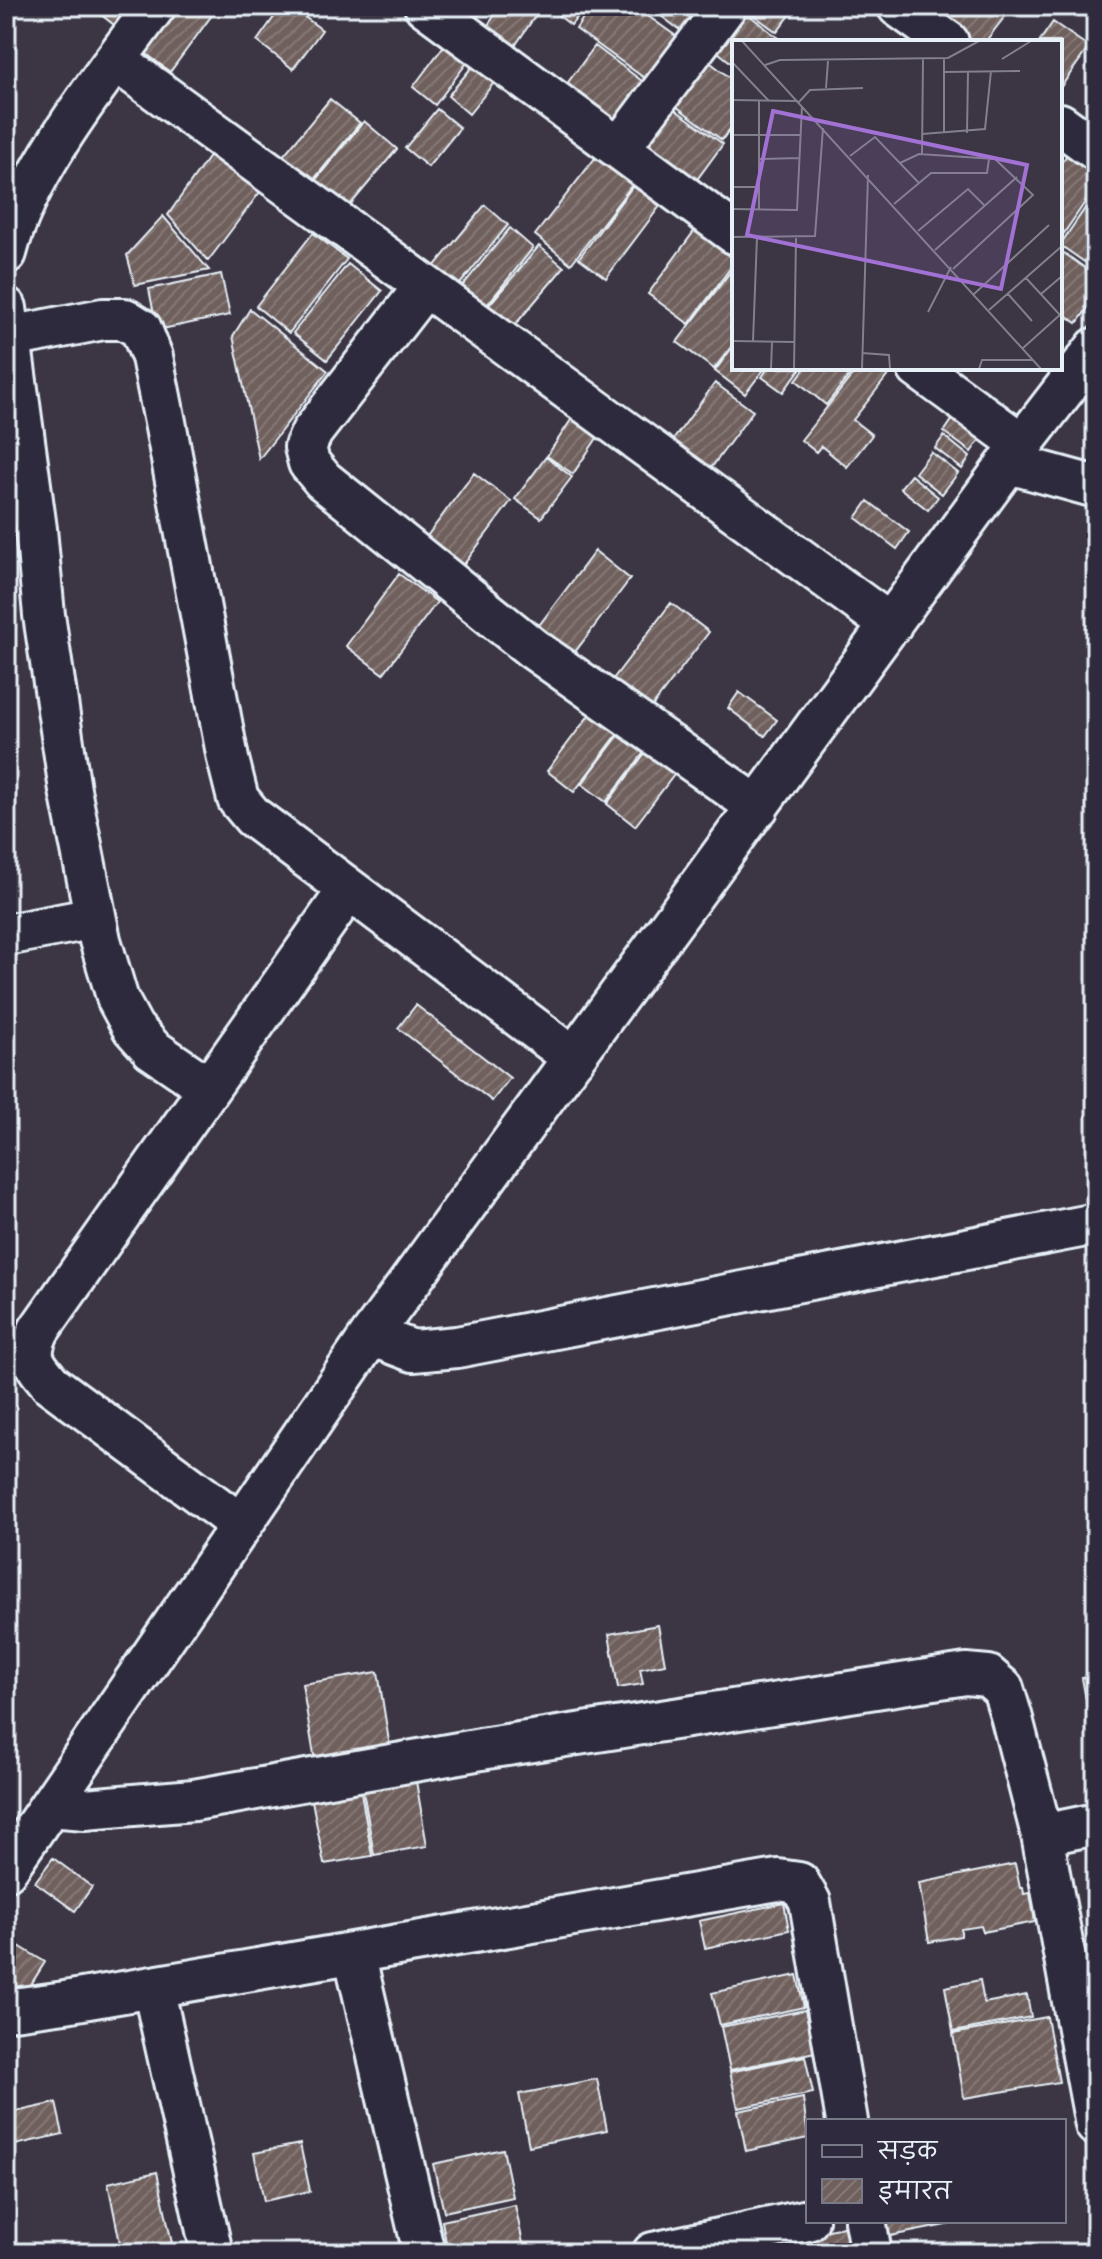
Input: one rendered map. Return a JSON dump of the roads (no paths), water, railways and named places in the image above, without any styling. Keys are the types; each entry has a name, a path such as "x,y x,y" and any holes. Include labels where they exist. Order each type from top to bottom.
{"street":[{"path":"6,253 12,229 46,165 86,101 155,6"},
{"path":"425,6 732,232"},
{"path":"619,148 726,6"},
{"path":"898,6 945,40"},
{"path":"115,60 891,625"},
{"path":"1062,125 1096,150"},
{"path":"425,286 312,432 305,447 309,463 323,480 532,648 758,807"},
{"path":"209,1088 152,1049 133,1028 118,1000 95,918 70,790 44,615 36,529 8,322 125,319 141,329 152,357 163,409 238,799 253,817 574,1058"},
{"path":"6,1870 371,1335 1096,348"},
{"path":"920,370 1016,454 1096,487"},
{"path":"240,1524 51,1384 34,1364 31,1346 39,1330 349,889"},
{"path":"6,935 95,918"},
{"path":"371,1335 413,1351 457,1347 1096,1224"},
{"path":"50,1806 85,1809 194,1800 487,1748 966,1674 988,1676 1003,1689 1042,1835 1096,2125"},
{"path":"1042,1835 1096,1824"},
{"path":"6,2010 778,1880 799,1883 810,1902 847,2119"},
{"path":"354,1953 424,2253"},
{"path":"153,1987 212,2253"},
{"path":"666,2252 806,2220"},
{"path":"865,2223 871,2253"}]}
